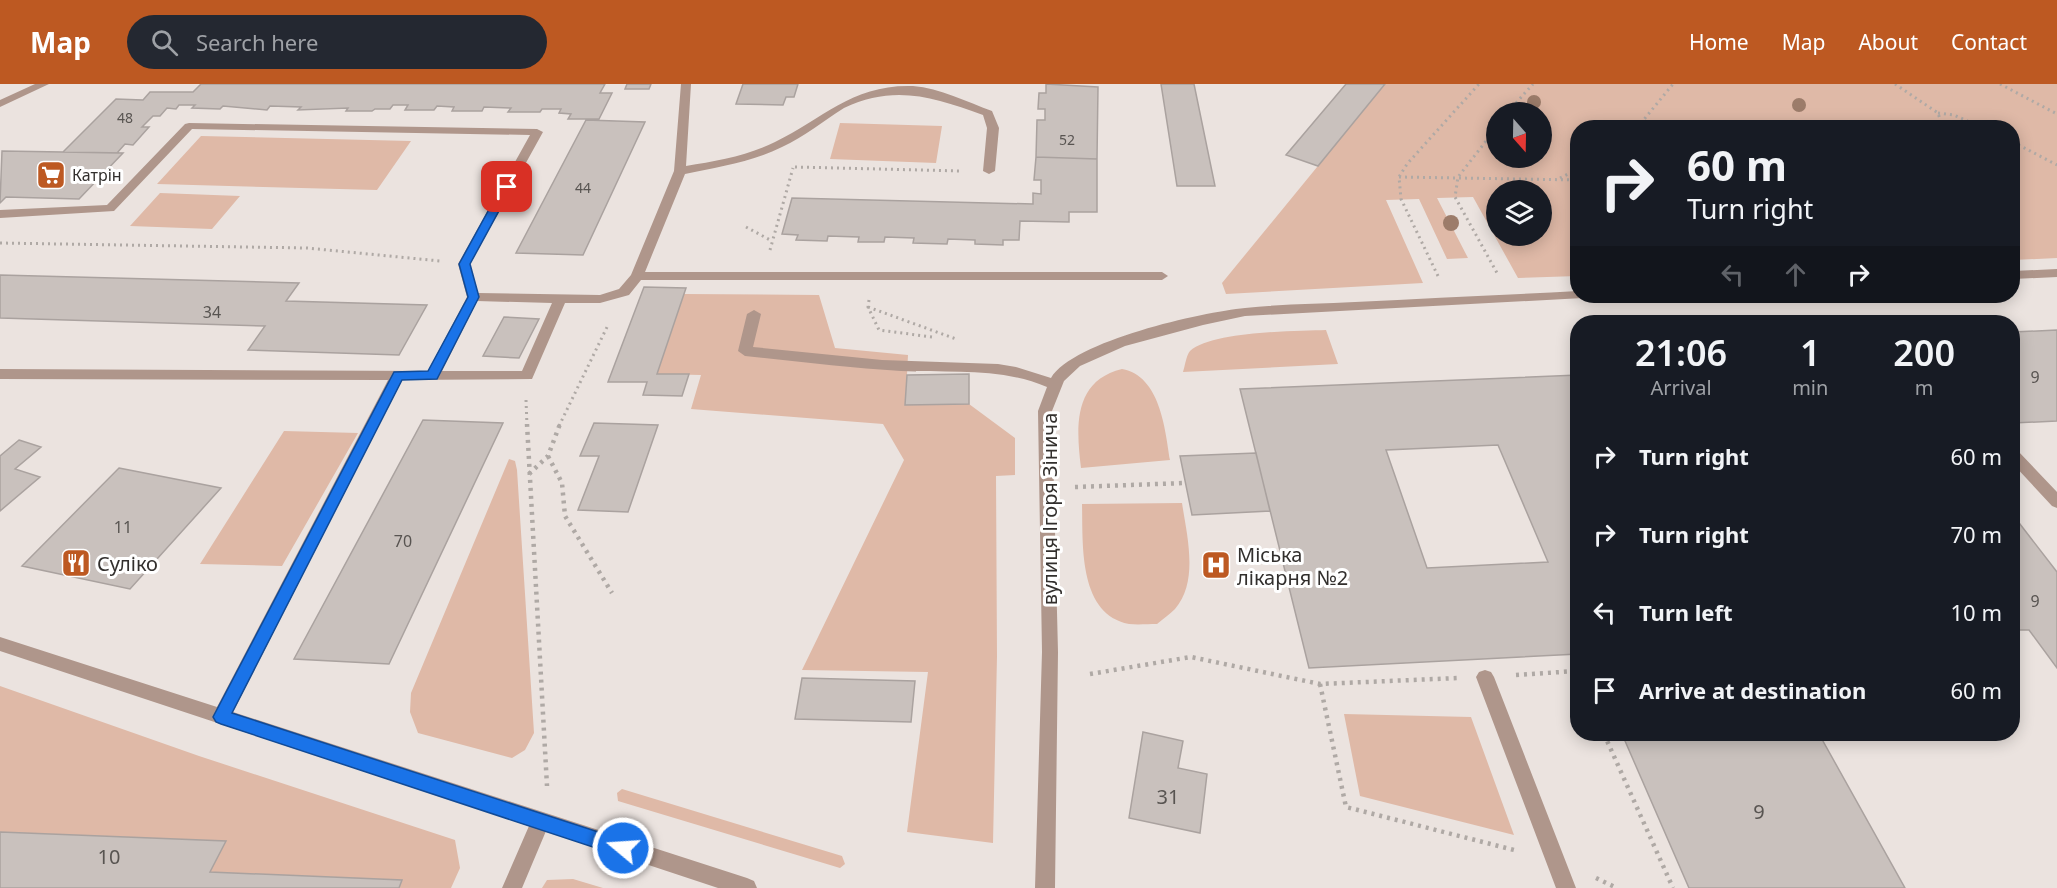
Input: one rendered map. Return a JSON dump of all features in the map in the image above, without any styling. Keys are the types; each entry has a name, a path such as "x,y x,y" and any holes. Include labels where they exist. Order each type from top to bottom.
{"street":[{"path":"0,104 44,84"},
{"path":"473,297 600,299 624,292 637,276 680,171 686,84"},
{"path":"680,171 711,166 775,147 804,133 855,94 875,89 914,88 988,113 993,128 989,171"},
{"path":"0,214 110,208 189,126 537,132 464,264 473,297 432,376"},
{"path":"2020,275 2057,273"},
{"path":"637,276 1162,276"},
{"name":"вулиця Ігоря Зінича","path":"1045,888 1050,652 1046,411 1053,386 1075,361 1202,318 1245,312 1570,295"},
{"path":"0,374 527,376 560,300"},
{"path":"754,314 745,351 902,366 962,365 991,368 1031,373 1053,386"},
{"path":"221,717 398,375"},
{"path":"2020,462 2057,502"},
{"path":"0,644 747,888"},
{"path":"1485,677 1566,888"},
{"path":"512,888 540,822"}],"path":[{"path":"1430,261 1401,199 1399,177 1407,164 1479,84"},
{"path":"1517,102 1533,84"},
{"path":"1644,120 1673,84"},
{"path":"1895,84 1938,113 1954,115 1965,120"},
{"path":"2000,84 2057,114"},
{"path":"1938,113 1940,120"},
{"path":"1486,141 1458,177 1455,197 1489,258"},
{"path":"2020,146 2057,165"},
{"path":"746,227 772,241 793,167 989,171"},
{"path":"1559,179 1570,173"},
{"path":"1399,177 1570,180"},
{"path":"0,243 307,248 464,264"},
{"path":"529,474 548,456 559,426 624,292"},
{"path":"868,307 929,329 960,340 879,330 868,307"},
{"path":"527,376 525,418 547,786"},
{"path":"548,456 562,483 566,516 612,593"},
{"path":"1070,488 1185,483"},
{"path":"1090,674 1191,657 1320,684 1570,671"},
{"path":"1320,684 1346,807 1555,860 1617,888"},
{"path":"1607,741 1672,888"}],"shaded area":[{"path":"1385,84 2057,84 2057,258 2020,260 2020,120 1570,120 1570,276 1518,278 1500,246 1552,246 1552,180 1486,180 1486,220 1473,197 1437,198 1468,258 1447,259 1419,199 1386,200 1423,283 1226,294 1222,283"},
{"path":"840,123 942,126 936,163 830,159"},
{"path":"201,136 411,141 377,190 157,184"},
{"path":"160,193 240,196 212,229 130,226"},
{"path":"683,294 819,295 835,348 908,355 907,375 969,404 1015,438 1015,475 996,476 997,656 993,843 907,832 928,672 802,670 904,460 883,424 691,409 701,375 657,374"},
{"path":"1326,330 1338,364 1183,372 1190,351 1216,339 1255,333"},
{"path":"1122,369 1135,374 1153,392 1163,419 1170,460 1081,468 1079,422 1086,395 1094,384 1106,375"},
{"path":"284,431 358,433 282,566 200,564"},
{"path":"509,459 515,461 517,470 534,733 525,750 512,758 418,733 410,712 411,693"},
{"path":"1182,503 1188,544 1189,572 1182,598 1175,609 1157,624 1129,624 1112,618 1100,607 1087,575 1082,504"},
{"path":"0,686 199,756 455,840 460,868 451,888 399,888 402,880 210,872 225,841 0,832"},
{"path":"1344,714 1471,717 1514,835 1360,796"},
{"path":"622,789 842,856 845,864 840,868 618,801 617,793"},
{"path":"573,879 603,888 542,888 547,880"}],"building":[{"path":"201,84 605,84 600,93 612,93 599,119 568,119 571,114 559,113 561,109 542,109 540,112 508,112 511,108 484,107 482,111 452,111 454,107 437,106 434,110 405,110 408,105 393,105 390,109 346,111 348,108 298,110 301,107 270,106 267,110 223,106 220,109 192,108 195,105 179,105 176,109 167,108 160,116 153,116 142,127 149,127 133,145 125,144 117,153 63,152 116,99 143,100 150,92 193,92"},
{"path":"627,84 651,84 649,89 625,89"},
{"path":"743,84 798,84 794,97 786,97 783,105 736,104"},
{"path":"1046,84 1098,87 1097,159 1036,157 1037,120 1045,120 1045,109 1038,109 1039,93 1046,93"},
{"path":"1161,84 1194,84 1215,186 1177,186"},
{"path":"1346,84 1385,84 1318,166 1286,155"},
{"path":"586,120 645,122 583,255 516,253"},
{"name":"Катрін","path":"2,151 123,153 79,199 6,197 0,203"},
{"path":"1036,157 1097,159 1097,212 1069,212 1069,222 1020,221 1019,240 1003,240 1003,245 975,244 975,240 948,239 947,244 913,243 914,238 885,237 884,242 858,242 859,237 828,236 827,241 796,240 798,235 782,234 792,198 1033,204 1033,193 1041,194 1041,180 1034,180"},
{"path":"0,275 299,283 286,301 427,305 399,355 248,350 265,326 0,318"},
{"path":"644,287 686,288 657,374 689,374 682,396 643,395 647,382 608,382"},
{"path":"504,317 539,319 519,358 483,356"},
{"path":"2057,330 2057,421 2020,423 2020,332"},
{"path":"969,374 969,404 905,405 907,375"},
{"path":"1570,375 1570,654 1309,668 1240,389","holes":["1498,445 1548,562 1427,568 1386,450"]},
{"path":"423,420 503,423 389,664 294,659"},
{"path":"594,423 658,425 628,512 578,510 599,456 580,456"},
{"path":"19,440 41,447 15,469 40,477 0,511 0,456"},
{"path":"1256,453 1270,511 1192,515 1180,456"},
{"path":"119,468 221,488 130,589 22,566"},
{"path":"2020,524 2057,572 2057,668 2029,630 2020,630"},
{"path":"802,678 915,681 911,722 795,719"},
{"path":"1143,732 1183,741 1178,768 1207,774 1200,833 1129,818"},
{"path":"1625,741 1823,741 1905,888 1689,888"},
{"path":"0,832 226,841 210,872 402,880 399,888 0,888"}],"place":[{"name":"Катрін","path":"51,175"},
{"name":"Суліко","path":"76,563"},
{"name":"Міська лікарня №2","path":"1216,565"}],"route":[{"path":"507,187 464,264 473,297 432,376 398,375 221,717 623,848"}]}
